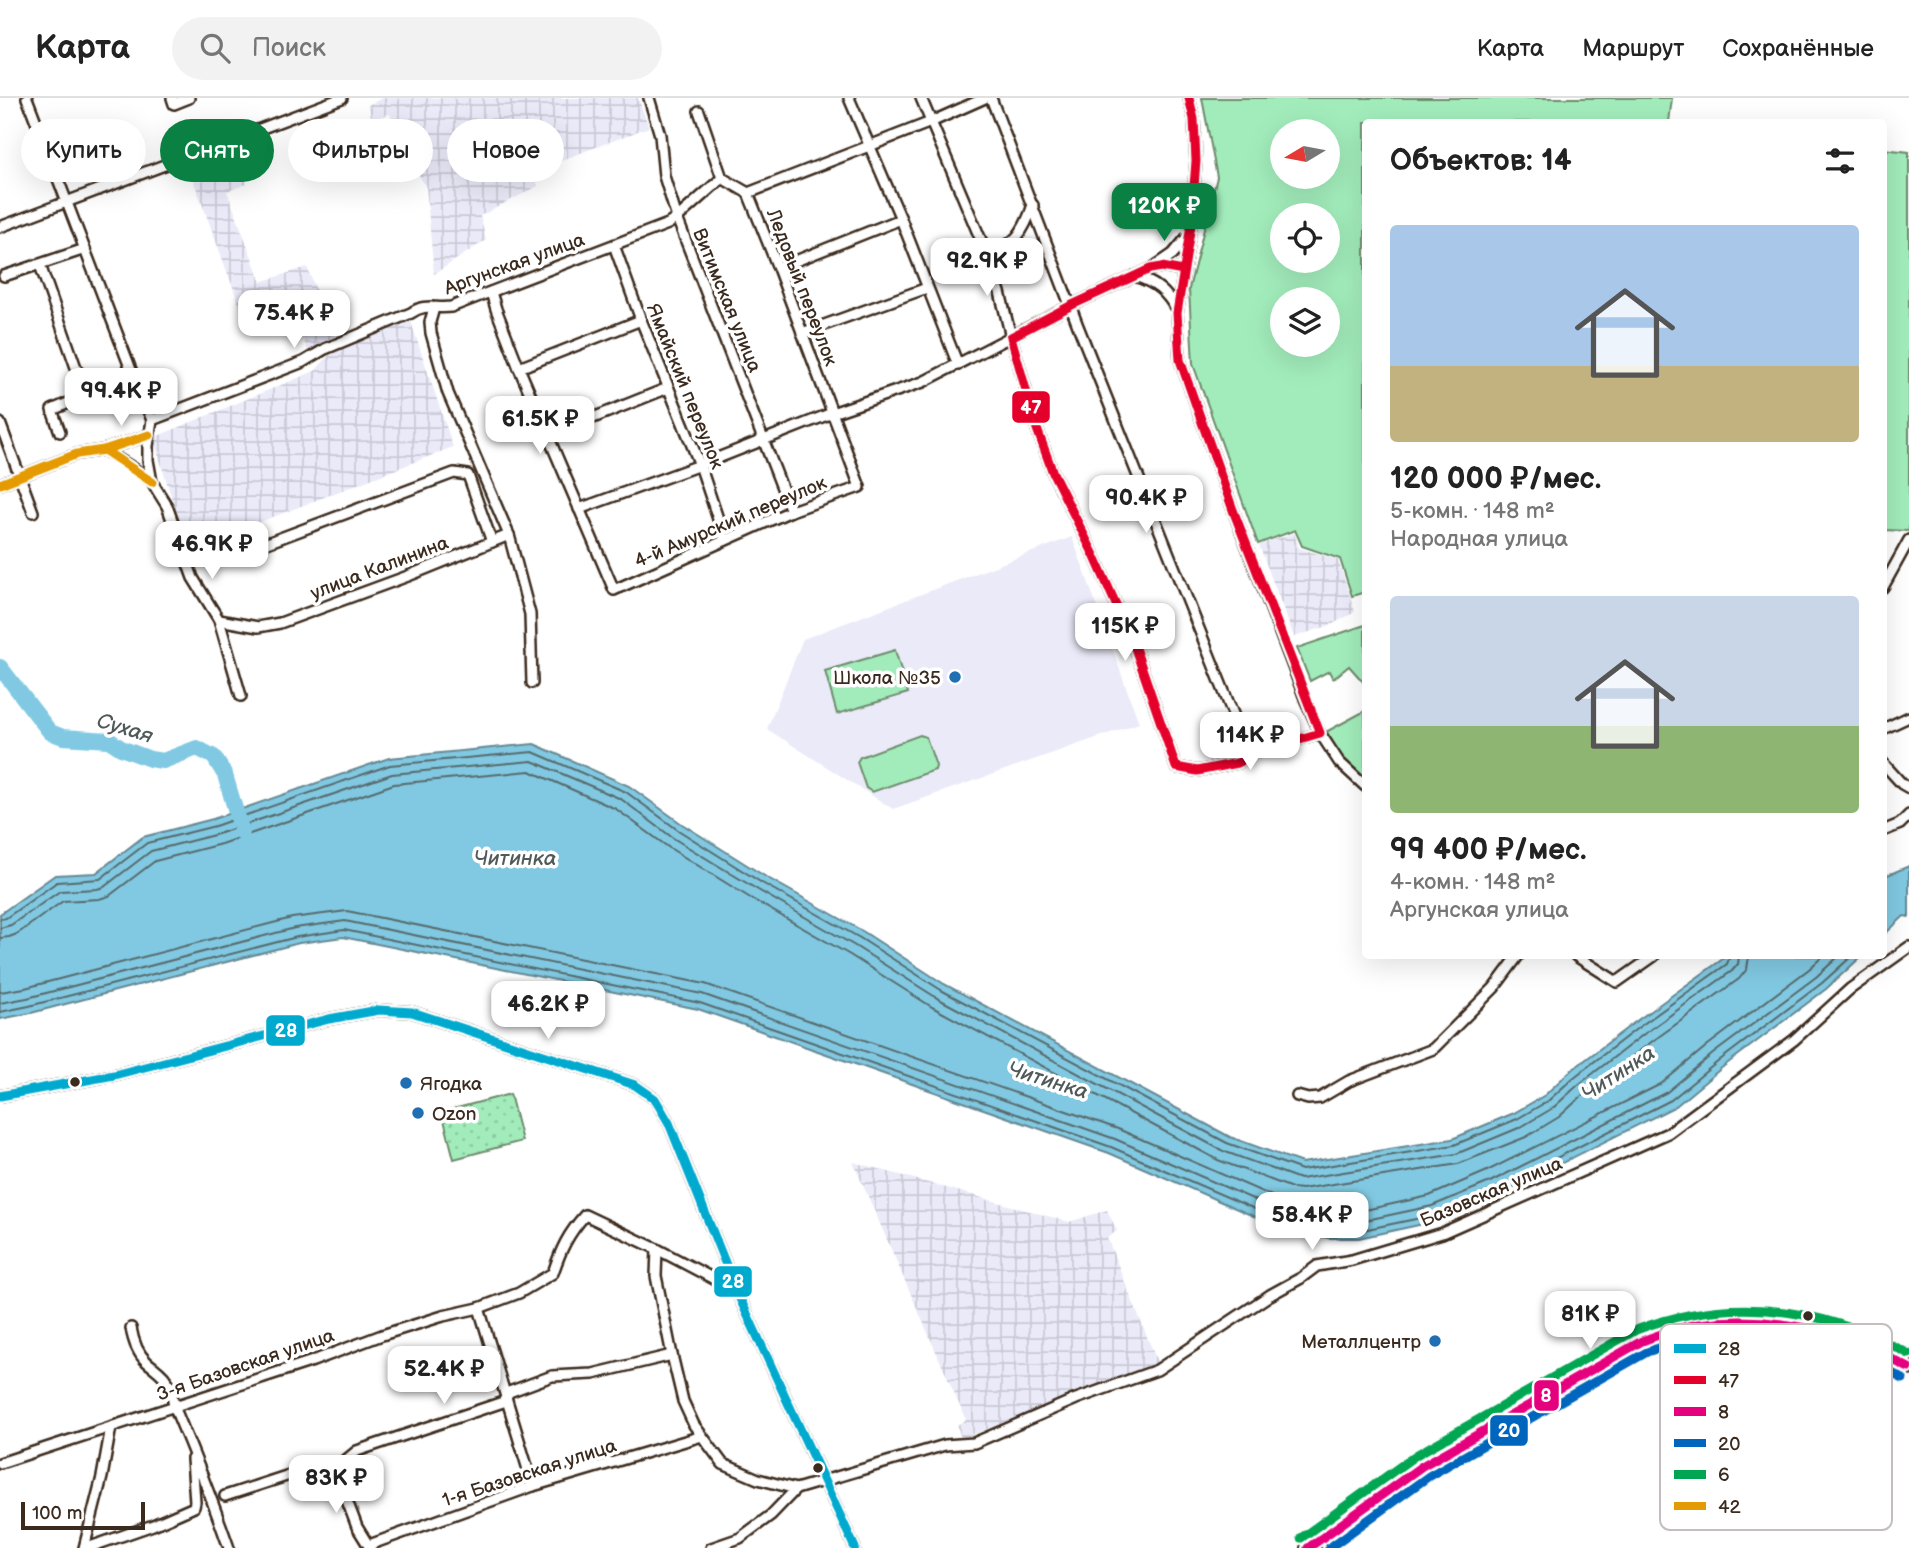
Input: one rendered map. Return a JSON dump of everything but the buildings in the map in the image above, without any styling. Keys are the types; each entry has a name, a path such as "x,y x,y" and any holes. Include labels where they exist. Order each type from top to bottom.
{"main road":[{"path":"1708,1324 1729,1321 1773,1324"},
{"path":"1308,1548 1422,1466 1642,1341 1660,1335"},
{"path":"1892,1359 1909,1368"}],"street":[{"path":"27,98 152,420 148,460 152,482"},
{"path":"172,98 174,104 189,98"},
{"path":"0,227 330,100 342,98"},
{"name":"Витимская улица","path":"649,98 660,135 664,176 677,218 791,511"},
{"path":"849,98 901,219 958,365"},
{"path":"921,98 1000,292 1037,429 1053,473 1135,645 1176,767 1196,771 1238,763 1250,754 1320,733"},
{"path":"748,193 931,122 985,98"},
{"path":"991,98 1088,350 1250,754"},
{"path":"1189,98 1194,119 1196,161 1194,202 1177,313 1180,360 1233,510 1320,733 1339,762 1362,783"},
{"path":"699,111 722,178"},
{"name":"Аргунская улица","path":"152,420 303,362 325,349 418,308 451,307 667,224 722,178"},
{"name":"Ледовый переулок","path":"722,178 748,193 860,487"},
{"path":"986,253 1006,245 1021,234 1032,205"},
{"path":"778,268 901,219"},
{"path":"491,292 519,368 579,509 832,413 923,382 1072,305 1150,269 1173,254 1190,232"},
{"name":"Ямайский переулок","path":"614,245 641,320 700,465 725,540"},
{"path":"4,276 85,249"},
{"path":"40,265 86,396"},
{"path":"1150,269 1162,267 1183,271"},
{"path":"1134,276 1161,288 1171,299 1177,313"},
{"path":"802,333 927,288"},
{"path":"434,308 430,322 431,332 448,393 509,535 530,614 532,683"},
{"path":"519,368 641,320"},
{"path":"60,432 52,410 133,375"},
{"path":"548,436 668,388"},
{"path":"0,423 33,512"},
{"path":"0,484 77,454 104,450 149,435"},
{"path":"104,450 152,482 162,495 193,578 219,620 241,696"},
{"path":"186,558 237,544 267,543 454,473 468,475 492,542"},
{"name":"4-й Амурский переулок","path":"579,509 614,590 791,511 860,487"},
{"name":"улица Калинина","path":"219,620 258,627 280,623 509,535"},
{"path":"1887,580 1909,540"},
{"path":"1887,727 1909,717"},
{"path":"1887,767 1909,788"},
{"path":"1887,829 1900,824 1909,815"},
{"name":"Базовская улица","path":"796,1489 945,1445 974,1444 1076,1399 1157,1370 1317,1266 1352,1261 1442,1233 1668,1133 1794,1040 1850,989 1909,947"},
{"path":"1297,1096 1320,1098 1349,1081 1433,1049 1494,988 1516,959"},
{"path":"1581,959 1617,982 1650,959"},
{"path":"0,1096 114,1075 329,1019 379,1010 412,1012 635,1085 655,1099 669,1123 736,1290 855,1548"},
{"name":"3-я Базовская улица","path":"0,1463 313,1362 382,1335 479,1308 519,1293 553,1273 571,1230 585,1215 657,1249"},
{"path":"711,1548 740,1538 771,1515 796,1489 758,1479 723,1464 694,1425 682,1401 656,1276 657,1249 736,1290"},
{"path":"479,1308 533,1486"},
{"path":"131,1328 134,1343 145,1360 158,1369 170,1386 174,1407 211,1495 229,1548"},
{"path":"225,1496 314,1467 335,1469 357,1451 503,1402 509,1392 552,1376 593,1374 673,1354"},
{"path":"86,1548 111,1427"},
{"name":"1-я Базовская улица","path":"369,1546 533,1486 702,1436"},
{"path":"86,1548 182,1514 194,1507 192,1453"},
{"path":"335,1469 357,1527 369,1546"}],"shaded area":[{"path":"382,98 638,98 649,127 564,159 564,119 447,119 447,182 537,182 538,186 480,216 486,240 434,274 426,187 423,182 433,182 433,119 392,119 390,114 372,119 368,105"},
{"path":"194,182 246,182 247,184 227,191 261,282 307,267 335,339 309,354 290,303 245,320"},
{"path":"409,316 453,447 188,550 153,438 315,371 333,351"},
{"path":"1294,533 1299,548 1338,560 1355,612 1331,625 1294,637 1259,545"},
{"name":"Школа №35","path":"1072,537 1139,723 893,809 767,729 803,639"},
{"path":"853,1162 1069,1222 1107,1210 1117,1231 1107,1238 1158,1364 961,1439 957,1425 966,1420"}],"green space":[{"path":"1202,98 1672,98 1669,119 1362,119 1362,593 1352,596 1340,559 1302,546 1295,530 1258,544 1193,364 1189,289 1217,177"},
{"path":"1887,149 1909,152 1909,531 1887,530"},
{"path":"1362,626 1362,681 1349,666 1333,679 1329,671 1310,681 1297,648"},
{"path":"895,650 908,693 837,714 825,671"},
{"path":"1362,713 1362,778 1339,758 1324,733"},
{"path":"920,735 926,737 935,770 872,792 866,788 857,762 860,757"},
{"path":"510,1094 522,1141 454,1159 442,1112"}],"water":[{"name":"Читинка","path":"534,744 629,786 682,824 766,877 864,932 944,984 1230,1137 1302,1163 1452,1139 1514,1113 1545,1095 1568,1073 1723,959 1859,959 1826,989 1676,1106 1496,1196 1437,1221 1359,1238 1328,1238 1283,1229 1109,1153 698,1009 343,937 299,943 0,1019 0,914 55,875 96,873 143,837 213,819 389,758"},
{"path":"1909,866 1909,917 1904,916 1887,932 1887,875"}],"waterway":[{"name":"Сухая","path":"0,667 50,732 63,737 109,740 121,748 163,761 197,748 214,757 225,775 242,832"}],"transit line":[{"name":"47","path":"1183,271 1162,267 1150,269 1011,337 1037,429 1053,473 1094,555 1134,645 1176,767 1197,771 1238,763 1249,754 1320,733 1233,510 1180,360 1177,313 1191,225 1196,161 1194,119 1189,98"},
{"name":"42","path":"0,484 77,454 104,450 149,435"},
{"name":"42","path":"104,450 152,482"},
{"name":"28","path":"0,1096 114,1075 329,1019 379,1010 412,1012 635,1085 655,1099 669,1123 736,1290 855,1548"},
{"name":"6","path":"1301,1538 1416,1455 1636,1330 1671,1319 1741,1309 1809,1316 1839,1324"},
{"name":"8","path":"1699,1324 1741,1321 1784,1324"},
{"name":"8","path":"1308,1548 1422,1466 1642,1341 1660,1335"},
{"name":"6","path":"1892,1346 1909,1354"},
{"name":"20","path":"1329,1548 1429,1476 1647,1352 1660,1348"},
{"name":"8","path":"1892,1359 1909,1368"},
{"name":"20","path":"1892,1373 1903,1379"}],"place":[{"name":"Школа №35","path":"955,677"},
{"name":"Ягодка","path":"406,1083"},
{"name":"Ozon","path":"418,1113"},
{"name":"Металлцентр","path":"1435,1341"}]}
